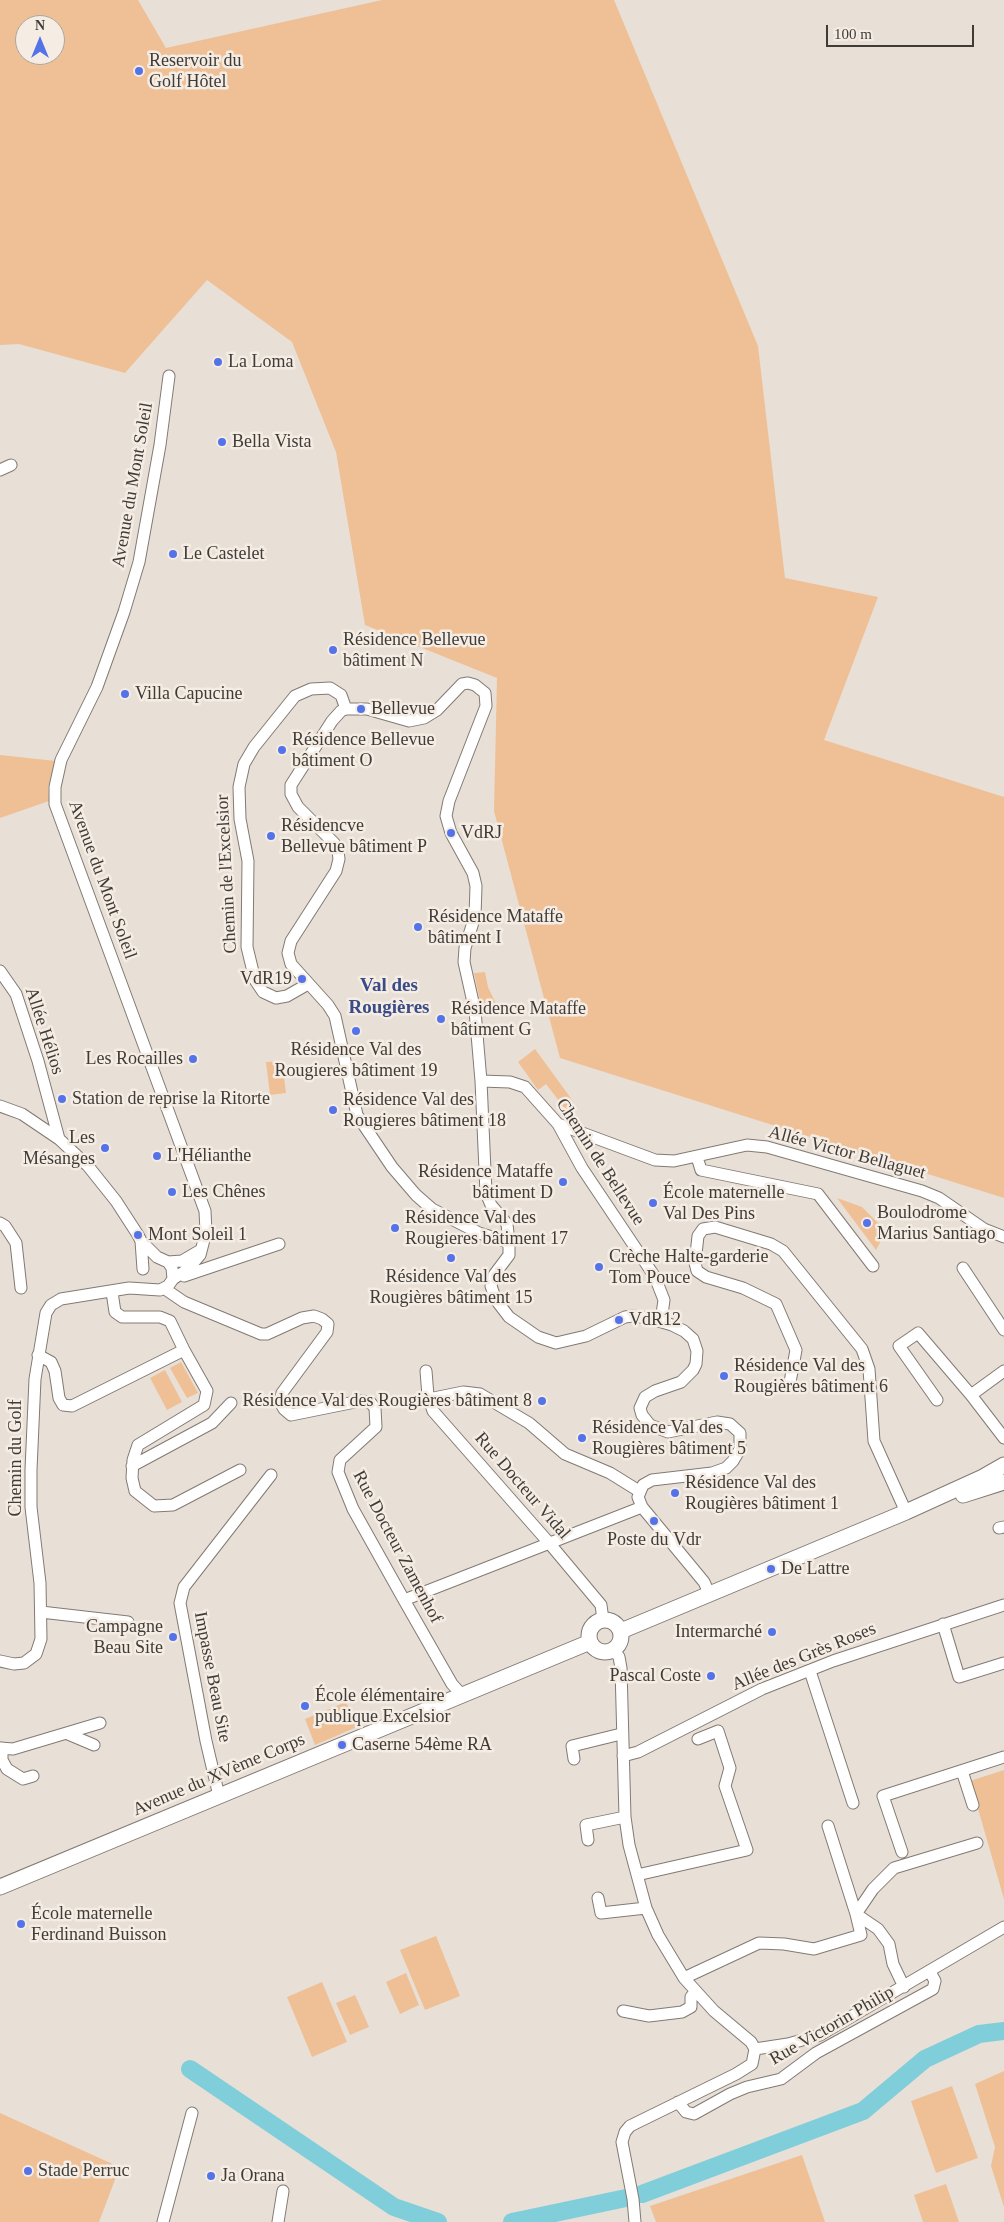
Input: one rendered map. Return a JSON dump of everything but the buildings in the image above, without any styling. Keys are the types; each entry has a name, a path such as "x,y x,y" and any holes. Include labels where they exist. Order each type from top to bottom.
{"main road":[{"path":"621,1631 906,1512 984,1478 1004,1465"},
{"path":"906,1512 1004,1482"},
{"path":"603,1620 614,1622 621,1631 621,1642 614,1650 608,1652 598,1651 590,1642 591,1629 603,1620"},
{"name":"Avenue du XVème Corps","path":"0,1887 590,1642"}],"street":[{"name":"Avenue du Mont Soleil","path":"169,376 160,446 140,562 97,687 61,760 55,787 55,804 205,1211 206,1232 200,1254 192,1265 173,1279"},
{"path":"506,1241 508,1233 507,1224 491,1206 486,1193 481,1081 475,1011 464,962 465,948 476,908 476,886 473,873 451,833 446,816 449,801 486,706 486,696 483,690 468,683 462,684 437,710 424,718 408,721 367,709 346,709 338,713 332,721 292,782 291,788 292,797 300,811 330,838 336,848 338,855 336,871 290,945 288,953 291,964 328,1005 335,1016 355,1110 392,1167 416,1196 432,1209 479,1233 506,1241 510,1248 509,1255 494,1275 492,1291 499,1305 509,1317 538,1337 550,1342 565,1342 586,1336 629,1317 661,1321 678,1328 691,1337 697,1347 695,1367 685,1379 645,1397 640,1408 644,1419 654,1428 668,1432 717,1422 728,1423 740,1431 741,1445 739,1453 726,1468 712,1473 652,1480 642,1485 639,1491 639,1499 642,1507 704,1582 710,1595"},
{"name":"Chemin de l'Excelsior","path":"308,984 287,996 276,998 263,992 255,980 247,947 248,861 240,819 239,787 244,764 254,747 294,696 311,689 330,688 341,695 346,709"},
{"name":"Allée Hélios","path":"0,971 16,994 38,1061 48,1105 59,1139"},
{"name":"Chemin de Bellevue","path":"481,1081 510,1082 525,1087 558,1124 582,1168 656,1277 664,1300 661,1321"},
{"path":"29,1118 43,1115 48,1105"},
{"path":"0,1106 29,1118 59,1139 88,1166 116,1201 141,1241 174,1271 173,1279"},
{"name":"Allée Victor Bellaguet","path":"558,1124 655,1160 674,1161 747,1145 767,1147 922,1190 939,1198 984,1229 1004,1237"},
{"path":"697,1157 701,1170 818,1194 873,1266"},
{"path":"0,1224 5,1226 16,1243 21,1288"},
{"path":"790,1382 796,1350 776,1304 743,1288 706,1277 697,1271 695,1263 698,1236 703,1229 715,1227 771,1244 783,1251 862,1349 869,1369 874,1441 906,1512"},
{"path":"141,1241 143,1271 147,1286 160,1289 173,1279 279,1244"},
{"path":"129,1288 150,1261 188,1258 202,1248"},
{"path":"963,1268 1000,1313 1004,1330"},
{"name":"Chemin du Golf","path":"0,1661 14,1664 24,1663 36,1654 41,1639 40,1583 31,1489 34,1388 46,1314 55,1302 61,1299 129,1288 160,1289"},
{"name":"Rue Docteur Zamenhof","path":"160,1289 184,1302 261,1334 267,1334 302,1318 314,1316 322,1318 328,1324 327,1332 282,1393 280,1402 284,1410 291,1415 360,1401 370,1402 375,1408 376,1427 340,1460 338,1472 353,1509 452,1684 462,1695"},
{"path":"112,1292 115,1312 122,1317 160,1317 170,1321 207,1391 204,1405 138,1445 132,1466 135,1491 154,1506 173,1505 240,1470"},
{"path":"937,1400 899,1346 918,1334 971,1395 1004,1438"},
{"path":"38,1355 51,1362 58,1386 59,1398 63,1405 72,1406 184,1350"},
{"name":"Rue Docteur Vidal","path":"426,1371 429,1399 433,1411 601,1605 603,1620"},
{"path":"971,1395 1004,1371"},
{"path":"429,1399 463,1392 480,1394 529,1423 565,1454 610,1473 639,1491"},
{"path":"132,1466 212,1423 231,1403"},
{"name":"Impasse Beau Site","path":"219,1796 206,1741 180,1602 184,1587 272,1475"},
{"path":"404,1600 642,1507"},
{"name":"Allée des Grès Roses","path":"622,1756 638,1752 762,1689 1004,1604"},
{"path":"41,1612 128,1622"},
{"path":"943,1624 960,1677 1004,1664"},
{"path":"614,1650 619,1657 620,1668 622,1756 626,1817 637,1875 646,1908 670,1956 684,1978 695,1992 735,2030 751,2042 755,2049 752,2064 736,2074 630,2126 625,2132 622,2142 633,2199 635,2222"},
{"path":"810,1671 852,1803"},
{"path":"33,1776 23,1779 7,1769 2,1760 1,1748 14,1750 100,1723"},
{"path":"637,1875 747,1850 724,1786 730,1768 718,1731 698,1739"},
{"path":"68,1734 94,1745"},
{"path":"574,1760 572,1746 622,1734"},
{"path":"902,1852 883,1796 1004,1758"},
{"path":"962,1771 973,1805"},
{"path":"588,1840 586,1826 626,1817"},
{"path":"684,1978 758,1944 784,1944 814,1949 861,1935 828,1826"},
{"path":"856,1914 873,1889 894,1868 978,1843"},
{"path":"598,1898 601,1913 646,1908"},
{"path":"856,1914 878,1929 889,1944 893,1964 904,1987"},
{"path":"755,2049 788,2044 820,2035 1004,1927"},
{"name":"Rue Victorin Philip","path":"678,2102 686,2112 694,2114 747,2087 781,2079 816,2053 933,1989 935,1981 930,1972"},
{"path":"623,2011 649,2016 682,2012 691,2007 691,1997 695,1992"},
{"path":"163,2222 192,2113"},
{"path":"278,2222 283,2191"}],"shaded area":[{"path":"0,0 138,0 166,48 382,0 614,0 758,346 785,578 878,597 824,740 1004,797 1004,1198 560,1058 494,811 497,678 365,625 336,452 292,342 207,280 125,373 19,344 0,345"},
{"path":"0,755 56,761 48,787 49,801 0,818"},
{"path":"485,972 488,987 497,1006 486,1012 482,1010 474,973"},
{"path":"535,1049 570,1097 573,1104 566,1110 546,1084 538,1090 518,1062"},
{"path":"282,1061 286,1093 270,1095 266,1062"},
{"name":"Boulodrome Marius Santiago","path":"837,1198 862,1207 886,1231 876,1250"},
{"path":"181,1362 198,1393 187,1398 170,1368"},
{"path":"165,1370 182,1402 167,1410 150,1378"},
{"path":"346,1702 357,1727 315,1745 305,1719"},
{"path":"1004,1770 1004,1899 970,1781"},
{"path":"436,1936 460,1996 425,2010 400,1950"},
{"path":"406,1973 419,2005 400,2014 386,1982"},
{"path":"322,1982 347,2042 312,2057 287,1997"},
{"path":"355,1995 369,2027 350,2035 336,2003"},
{"path":"1004,2071 1004,2207 991,2166 995,2147 975,2084"},
{"path":"952,2086 978,2158 936,2173 911,2101"},
{"path":"0,2113 117,2166 119,2169 99,2222 0,2222"},
{"path":"802,2155 825,2222 656,2222 650,2206"},
{"path":"946,2184 959,2222 923,2222 914,2195"}],"waterway":[{"path":"642,2194 863,2111 925,2059 979,2034 1004,2031"},
{"path":"190,2069 394,2207 438,2222"},
{"path":"512,2222 626,2198"}],"place":[{"name":"Reservoir du Golf Hôtel","path":"139,71"},
{"name":"La Loma","path":"218,362"},
{"name":"Bella Vista","path":"222,442"},
{"name":"Le Castelet","path":"173,554"},
{"name":"Résidence Bellevue bâtiment N","path":"333,650"},
{"name":"Villa Capucine","path":"125,694"},
{"name":"Bellevue","path":"361,709"},
{"name":"Résidence Bellevue bâtiment O","path":"282,750"},
{"name":"VdRJ","path":"451,833"},
{"name":"Résidencve Bellevue bâtiment P","path":"271,836"},
{"name":"Résidence Mataffe bâtiment I","path":"418,927"},
{"name":"VdR19","path":"302,979"},
{"name":"Résidence Mataffe bâtiment G","path":"441,1019"},
{"name":"Résidence Val des Rougieres bâtiment 19","path":"356,1031"},
{"name":"Les Rocailles","path":"193,1059"},
{"name":"Station de reprise la Ritorte","path":"62,1099"},
{"name":"Résidence Val des Rougieres bâtiment 18","path":"333,1110"},
{"name":"Les Mésanges","path":"105,1148"},
{"name":"L'Hélianthe","path":"157,1156"},
{"name":"Résidence Mataffe bâtiment D","path":"563,1182"},
{"name":"Les Chênes","path":"172,1192"},
{"name":"École maternelle Val Des Pins","path":"653,1203"},
{"name":"Boulodrome Marius Santiago","path":"867,1223"},
{"name":"Résidence Val des Rougieres bâtiment 17","path":"395,1228"},
{"name":"Mont Soleil 1","path":"138,1235"},
{"name":"Résidence Val des Rougières bâtiment 15","path":"451,1258"},
{"name":"Crèche Halte-garderie Tom Pouce","path":"599,1267"},
{"name":"VdR12","path":"619,1320"},
{"name":"Résidence Val des Rougières bâtiment 6","path":"724,1376"},
{"name":"Résidence Val des Rougières bâtiment 8","path":"542,1401"},
{"name":"Résidence Val des Rougières bâtiment 5","path":"582,1438"},
{"name":"Résidence Val des Rougières bâtiment 1","path":"675,1493"},
{"name":"Poste du Vdr","path":"654,1521"},
{"name":"De Lattre","path":"771,1569"},
{"name":"Intermarché","path":"772,1632"},
{"name":"Campagne Beau Site","path":"173,1637"},
{"name":"Pascal Coste","path":"711,1676"},
{"name":"École élémentaire publique Excelsior","path":"305,1706"},
{"name":"Caserne 54ème RA","path":"342,1745"},
{"name":"École maternelle Ferdinand Buisson","path":"21,1924"},
{"name":"Stade Perruc","path":"28,2171"},
{"name":"Ja Orana","path":"211,2176"}],"district":[{"name":"Val des Rougières","path":"389,997"}]}
